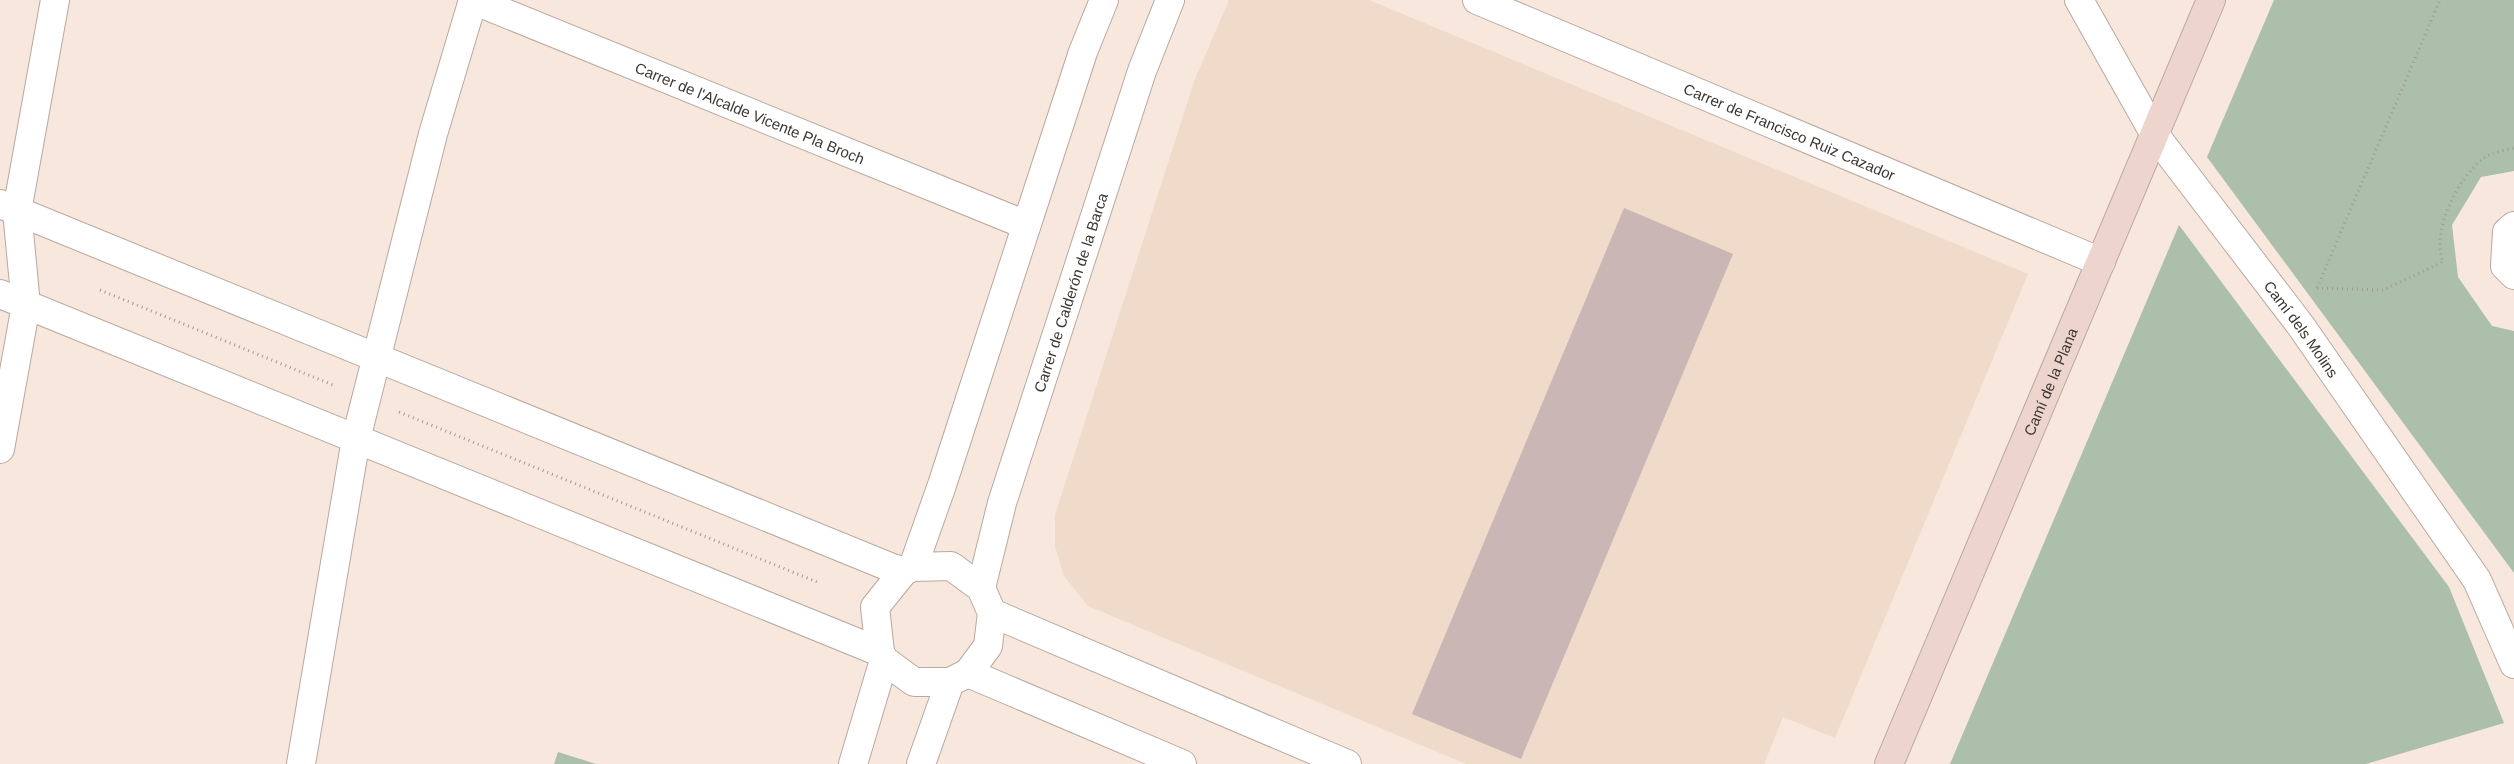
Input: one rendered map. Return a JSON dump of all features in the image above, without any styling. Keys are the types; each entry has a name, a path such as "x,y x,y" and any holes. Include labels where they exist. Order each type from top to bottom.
{"street":[{"path":"0,244 55,0"},
{"path":"301,764 356,439 434,134 473,0"},
{"name":"Carrer de l'Alcalde Vicente Pla Broch","path":"473,0 1026,225"},
{"path":"853,764 882,656 875,607 909,569 942,485 1083,52 1104,0"},
{"name":"Carrer de Calderón de la Barca","path":"981,588 1002,503 1142,71 1170,0"},
{"name":"Carrer de Francisco Ruiz Cazador","path":"1477,0 2101,262"},
{"name":"Camí dels Molins","path":"2079,0 2155,134 2301,326 2477,580 2514,664"},
{"name":"Camí de la Plana","path":"1890,764 2211,0"},
{"path":"9,207 892,568 909,569 951,566 981,588 992,613 988,646 959,677 920,764"},
{"path":"0,449 26,304 9,207"},
{"path":"2514,226 2507,232 2505,266 2514,275"},
{"path":"0,294 802,622 882,656 914,682 959,677 1182,764"},
{"path":"992,613 1346,764"}],"path":[{"path":"2301,326 2440,0"},
{"path":"2317,288 2383,290 2443,262 2439,250 2445,213 2463,180 2485,157 2514,148"},
{"path":"85,329 115,251"},
{"path":"100,290 817,582"},
{"path":"802,622 832,544"}],"shaded area":[{"path":"1229,0 1369,0 2028,274 1835,738 1783,717 1764,764 1466,764 1088,606 1064,576 1055,546 1055,515 1195,79"}],"green space":[{"path":"2274,0 2514,0 2514,171 2481,177 2452,225 2458,277 2492,326 2514,331 2514,573 2207,157"},
{"path":"2179,225 2449,587 2504,723 2366,764 1950,764"},
{"path":"558,752 596,764 554,764"}],"building":[{"path":"1624,208 1733,254 1521,759 1412,714"}]}
